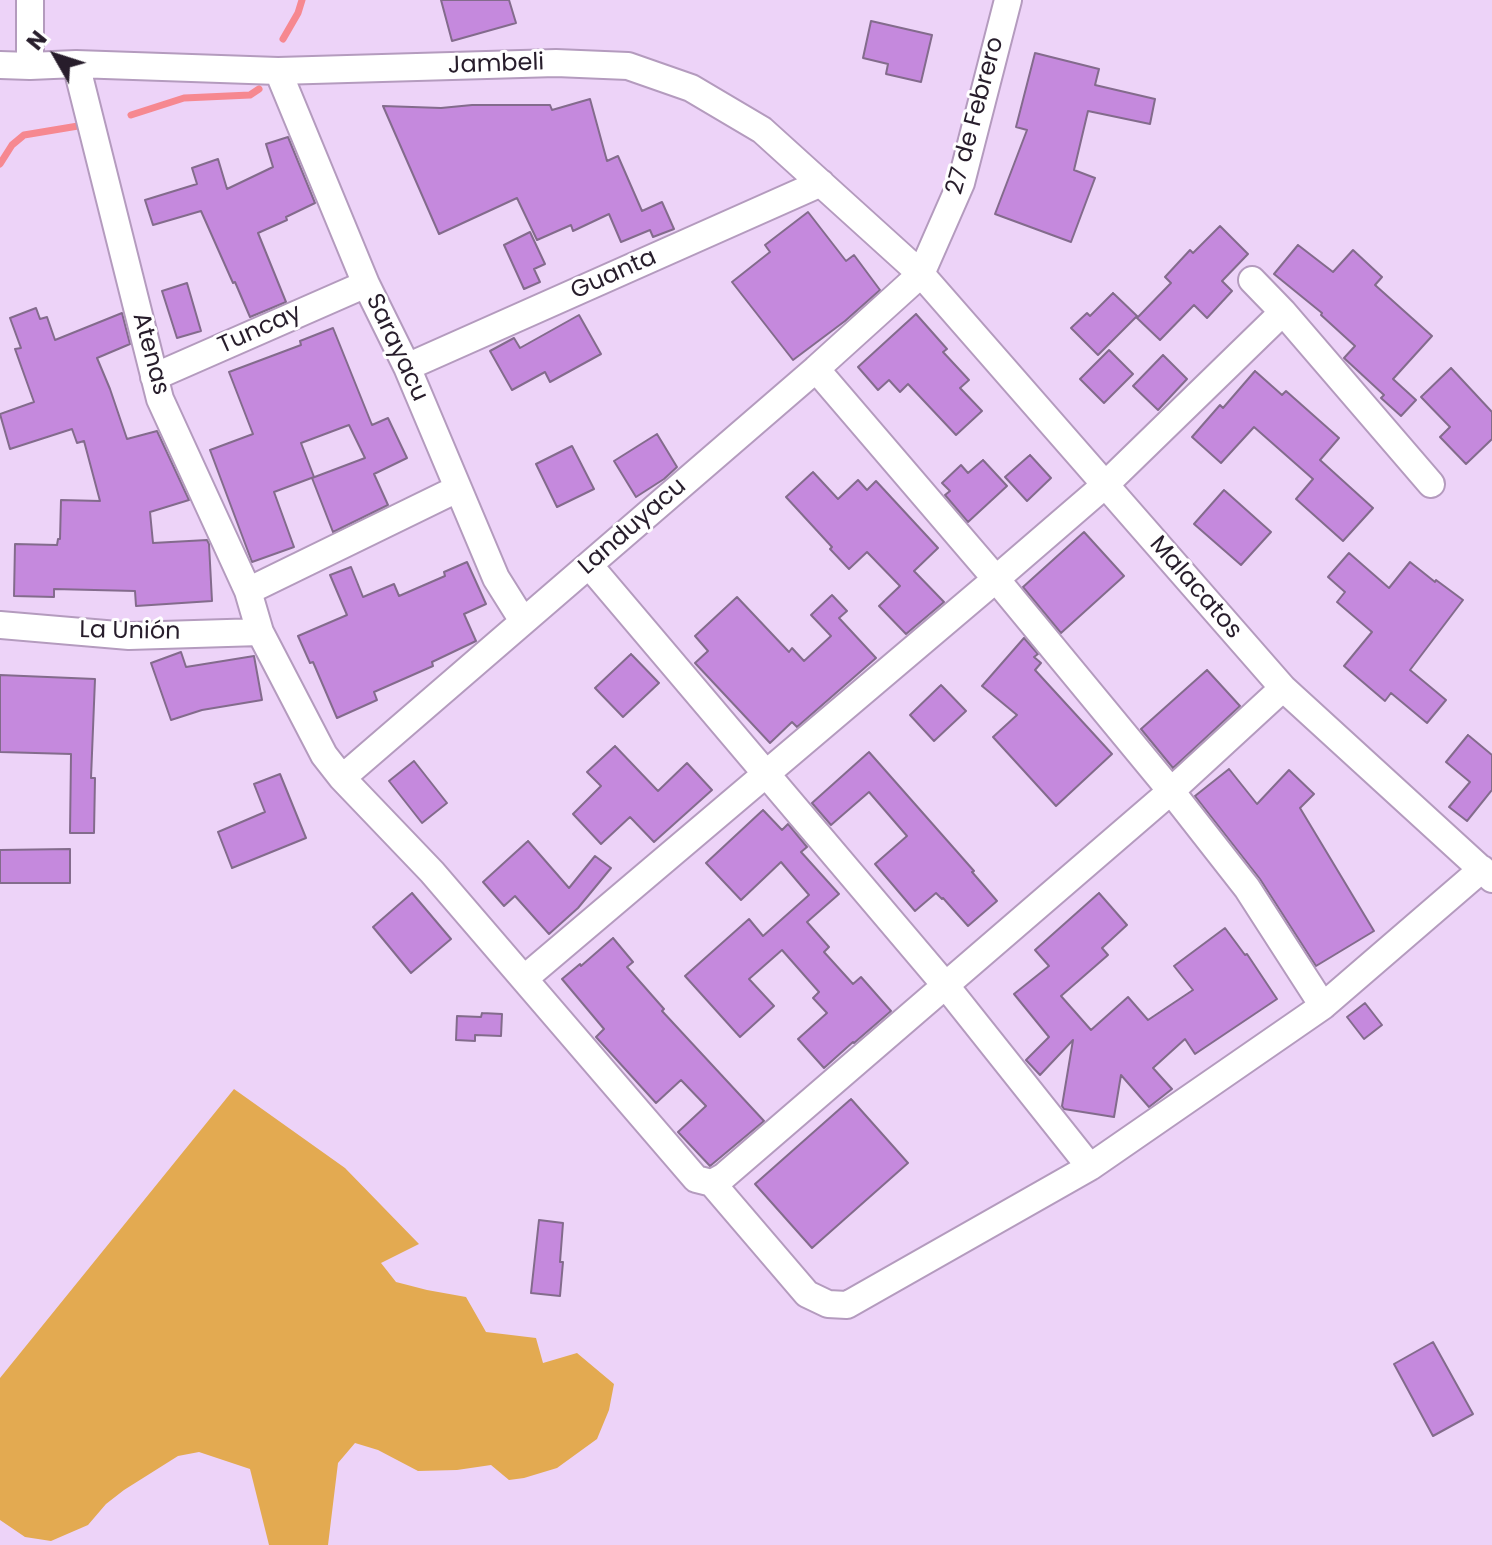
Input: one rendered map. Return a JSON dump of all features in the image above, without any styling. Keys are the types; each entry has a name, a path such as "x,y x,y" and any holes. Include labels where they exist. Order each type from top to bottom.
{"street":[{"path":"30,0 30,66"},
{"name":"27 de Febrero","path":"921,274 961,183 1008,0"},
{"name":"Jambeli","path":"0,65 76,64 278,71 556,63 628,66 691,88 762,130 921,274"},
{"name":"Atenas","path":"76,64 160,399 248,591 260,632 324,755 432,872 696,1179 712,1183 807,1294 828,1304 847,1305 1090,1167 1323,1006 1487,874"},
{"name":"Sarayacu","path":"278,71 366,284 407,367 496,578 523,621"},
{"name":"Guanta","path":"407,367 821,183"},
{"name":"Landuyacu","path":"342,778 816,369 921,274"},
{"name":"Malacatos","path":"921,274 1283,688 1487,874"},
{"path":"1252,280 1431,484"},
{"name":"Tuncay","path":"154,377 366,284"},
{"path":"525,978 1105,485 1283,312"},
{"path":"816,369 996,579 1171,791 1247,888 1323,1006"},
{"path":"248,591 457,489"},
{"path":"589,565 946,986 1090,1167"},
{"name":"La Unión","path":"0,625 129,636 260,632"},
{"path":"712,1183 723,1177 1171,791 1283,688"}],"shaded area":[{"path":"234,1089 345,1168 419,1244 381,1263 396,1282 466,1297 486,1332 536,1338 543,1363 577,1353 614,1384 609,1410 597,1439 557,1468 509,1480 491,1465 418,1471 378,1450 355,1443 338,1463 328,1545 269,1545 250,1469 199,1452 178,1456 124,1490 106,1504 88,1525 51,1541 25,1537 0,1520 0,1378"}],"building":[{"path":"441,0 509,0 516,23 452,41"},
{"path":"871,21 932,35 921,82 886,74 888,64 863,58"},
{"path":"1035,53 1099,69 1095,85 1155,99 1150,124 1088,111 1074,170 1095,178 1071,242 995,214 1027,130 1016,127"},
{"path":"590,99 607,161 618,156 642,211 662,202 674,229 653,237 650,230 621,242 609,214 573,231 571,225 537,240 517,198 439,234 383,106 550,105 552,110"},
{"path":"288,137 315,203 258,233 286,302 250,317 201,211 153,225 145,200 197,184 192,168 218,159 227,189 273,167 266,144"},
{"path":"808,212 846,261 854,255 880,290 793,360 732,282 770,252 765,245"},
{"path":"1220,226 1248,254 1222,281 1232,291 1207,318 1194,305 1160,340 1137,318 1171,283 1165,277 1190,250 1193,253"},
{"path":"530,232 545,264 534,269 540,282 524,289 504,245"},
{"path":"1298,245 1333,272 1353,250 1382,277 1375,285 1432,336 1393,379 1416,400 1401,416 1381,398 1384,395 1344,358 1355,346 1322,313 1274,274"},
{"path":"187,283 201,331 177,338 162,291"},
{"path":"1113,293 1137,316 1098,355 1071,328 1087,313 1090,316"},
{"path":"36,308 40,319 47,317 55,340 122,313 130,344 97,358 127,439 157,431 189,500 150,512 153,543 207,540 212,601 136,606 135,591 54,589 54,597 14,596 15,544 57,545 60,539 61,500 100,501 84,441 77,443 72,429 10,449 0,414 34,402 15,349 21,348 10,318"},
{"path":"916,314 947,349 943,352 969,380 960,388 982,411 956,435 908,384 900,392 889,380 878,390 858,367"},
{"path":"579,315 601,354 550,382 545,372 512,390 490,351 514,338 520,348"},
{"path":"333,328 372,425 388,418 407,458 374,474 388,505 333,532 312,478 365,458 349,425 301,443 314,477 274,492 294,547 252,562 210,450 253,434 229,372 301,345 300,341"},
{"path":"1109,350 1133,374 1104,403 1080,379"},
{"path":"1163,355 1187,379 1158,410 1133,386"},
{"path":"1451,368 1492,412 1492,439 1466,464 1440,437 1450,427 1421,397"},
{"path":"1255,371 1282,395 1286,391 1339,438 1320,460 1373,508 1343,541 1296,499 1313,479 1254,427 1221,463 1192,437 1220,405 1223,408"},
{"path":"657,434 677,467 636,497 614,461"},
{"path":"572,446 594,489 557,507 536,464"},
{"path":"1030,455 1051,478 1027,501 1005,477"},
{"path":"983,460 1007,486 968,522 945,495 950,491 942,483 961,465 968,473"},
{"path":"813,472 838,499 858,480 867,490 876,481 938,548 914,571 944,602 906,634 879,606 900,586 867,552 849,569 786,497"},
{"path":"1224,490 1271,532 1241,565 1194,524"},
{"path":"1084,532 1124,576 1061,633 1023,587"},
{"path":"1349,553 1389,588 1410,562 1463,600 1410,670 1446,700 1427,723 1391,693 1385,701 1344,666 1372,632 1337,602 1345,592 1328,577"},
{"path":"467,562 486,604 464,614 476,641 432,662 433,666 374,692 377,700 337,718 298,636 347,615 330,575 351,567 363,597 394,584 399,596 445,576 444,572"},
{"path":"832,595 847,611 839,618 876,658 797,727 792,722 770,743 695,663 708,651 695,636 737,597 789,652 792,648 804,661 831,636 811,615"},
{"path":"1024,638 1038,654 1034,657 1041,663 1035,670 1112,754 1056,806 993,737 1017,715 982,686"},
{"path":"181,652 186,667 254,656 262,700 202,710 171,720 151,663"},
{"path":"631,654 659,683 623,717 595,688"},
{"path":"1207,670 1240,706 1173,768 1141,729"},
{"path":"0,675 95,679 91,778 95,778 94,833 70,833 71,754 0,752"},
{"path":"941,685 966,711 934,741 910,715"},
{"path":"1468,735 1492,755 1492,790 1467,821 1449,807 1470,782 1446,762"},
{"path":"615,746 658,791 687,763 712,790 654,842 630,817 601,844 573,814 601,786 587,772"},
{"path":"869,752 997,901 968,926 936,893 915,911 875,864 907,836 869,792 831,825 812,803"},
{"path":"414,761 447,803 422,823 389,781"},
{"path":"1229,769 1257,804 1289,770 1314,794 1300,808 1374,931 1316,966 1260,879 1195,796"},
{"path":"280,774 306,838 232,868 218,832 265,812 254,784"},
{"path":"763,810 782,830 788,824 807,847 801,852 839,894 807,922 829,947 824,952 853,984 861,977 891,1011 824,1068 798,1039 827,1013 813,998 819,992 782,950 749,979 774,1006 740,1037 685,976 749,919 763,936 809,895 781,862 741,900 706,863"},
{"path":"528,841 569,888 595,856 611,868 578,908 549,934 515,896 504,906 483,882"},
{"path":"70,849 70,883 0,883 0,850"},
{"path":"412,893 451,939 411,973 373,927"},
{"path":"1099,893 1127,925 1102,948 1108,955 1061,996 1091,1030 1128,997 1148,1020 1193,990 1174,966 1225,928 1277,999 1195,1054 1185,1039 1153,1068 1172,1089 1149,1107 1121,1075 1114,1117 1064,1109 1073,1040 1040,1075 1026,1060 1049,1037 1014,994 1049,966 1035,950"},
{"path":"613,938 633,962 627,967 664,1009 662,1011 764,1121 710,1166 678,1132 706,1106 681,1080 656,1103 596,1037 604,1029 562,979"},
{"path":"1365,1003 1382,1025 1364,1039 1347,1017"},
{"path":"482,1013 502,1014 501,1036 475,1035 475,1041 456,1040 457,1016 481,1017"},
{"path":"851,1099 908,1163 812,1248 755,1184"},
{"path":"539,1220 563,1223 560,1296 531,1293"},
{"path":"1433,1342 1473,1414 1433,1436 1394,1364"}],"waterway":[{"path":"283,39 302,0"},
{"path":"131,115 184,98 250,95 259,89"},
{"path":"0,164 12,145 24,135 78,126"}]}
